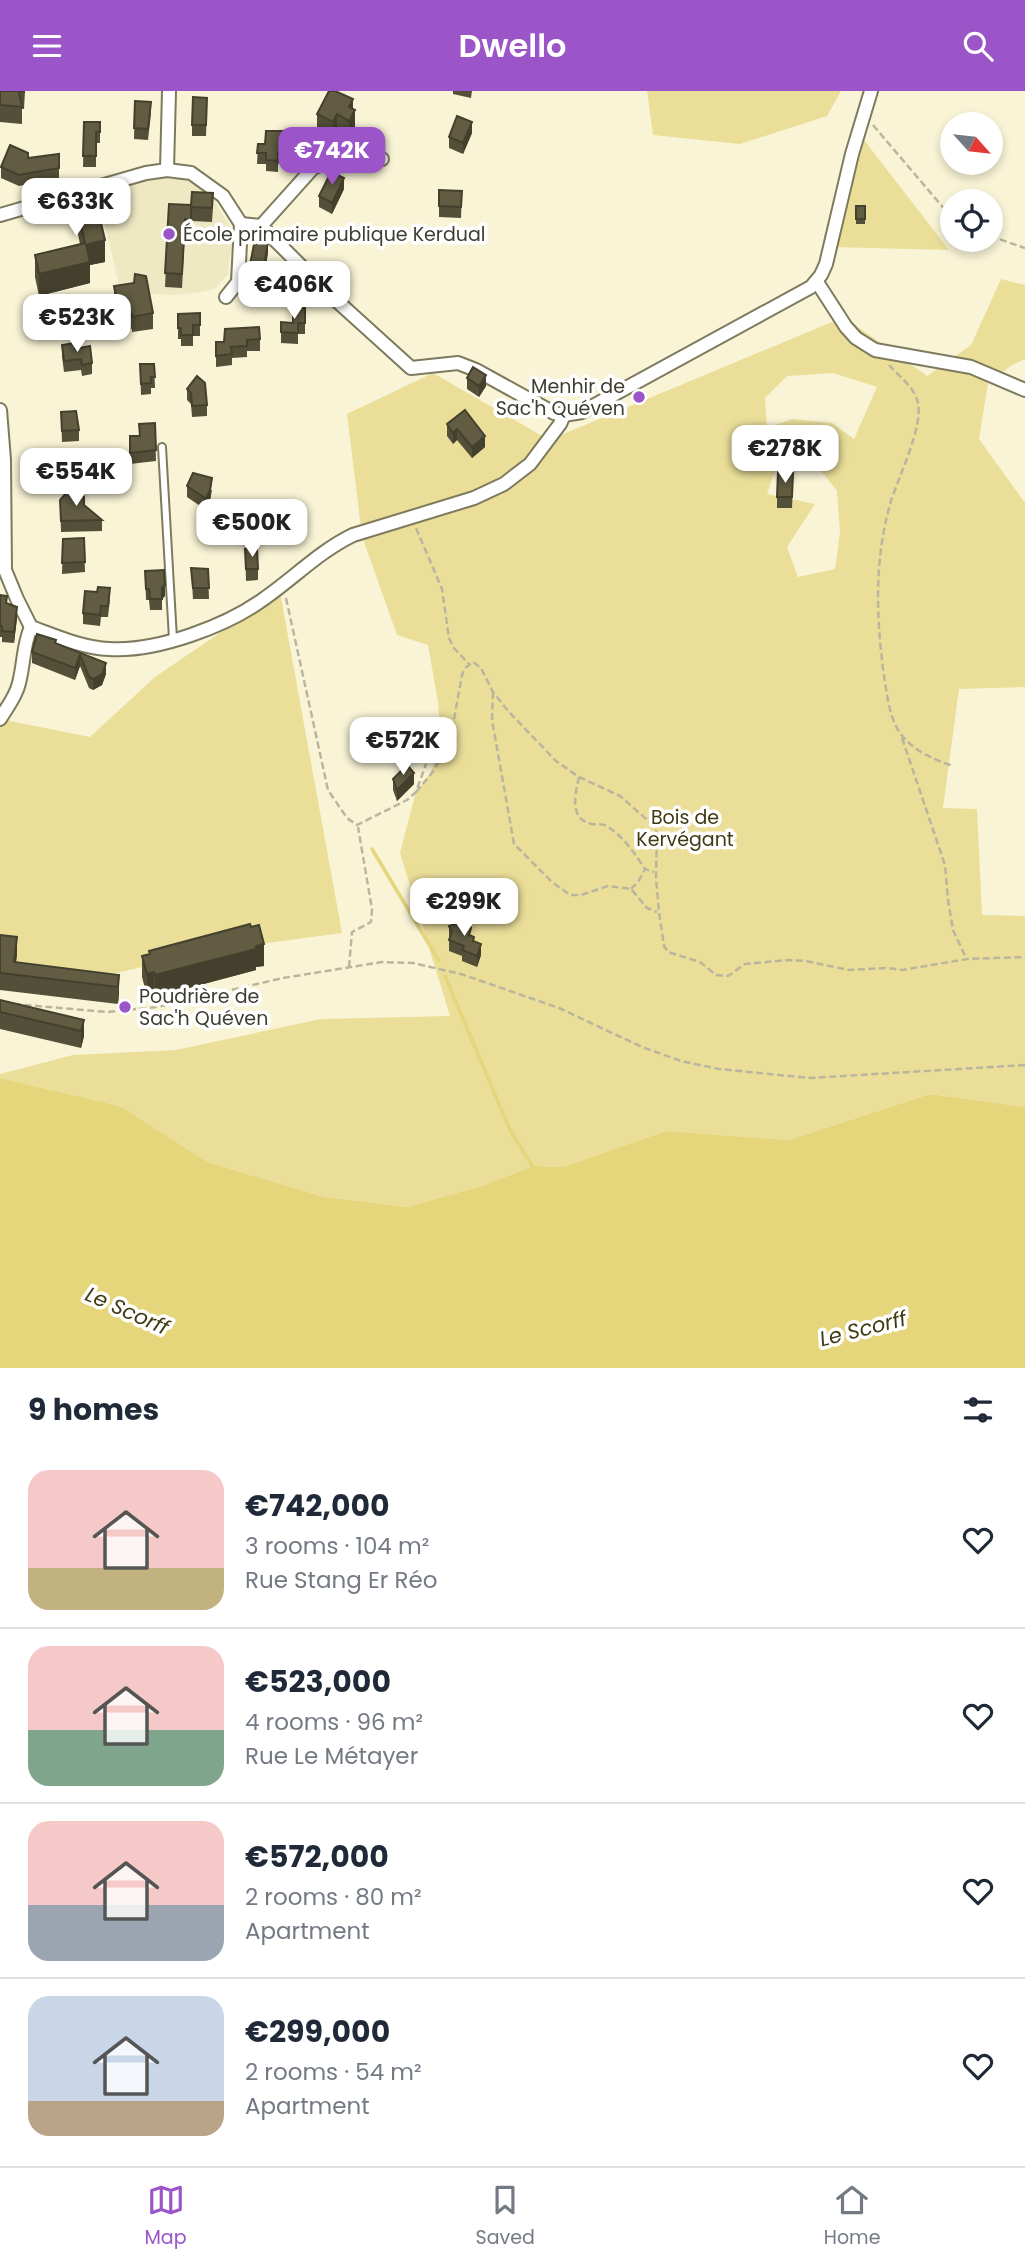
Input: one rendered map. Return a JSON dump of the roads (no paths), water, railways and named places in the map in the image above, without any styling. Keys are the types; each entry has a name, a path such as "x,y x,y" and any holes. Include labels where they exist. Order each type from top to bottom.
{"street":[{"path":"167,170 169,91"},
{"path":"241,225 261,226 327,292 411,368 458,363 554,413 564,415 582,412 805,292 817,282 826,264 840,199 872,91"},
{"path":"261,226 313,168 336,158 382,159"},
{"path":"0,215 146,173 167,170 191,173 223,196 241,225 238,282 226,297"},
{"path":"817,282 851,333 875,350 971,367 1025,390"},
{"path":"0,410 5,460 3,570 16,599 32,627 81,645 110,649 154,645 212,628 237,616 337,543 353,535 474,498 504,484 530,464 564,415"},
{"path":"0,719 19,685 27,638 32,627"}],"lane":[{"path":"162,447 173,639"}],"water":[{"name":"Le Scorff","path":"0,1078 120,1106 207,1162 324,1197 407,1207 485,1185 533,1166 563,1167 666,1131 789,1140 930,1094 1025,1107 1025,1368 0,1368"}],"waterway":[{"path":"372,849 439,961"},
{"path":"445,976 510,1130 533,1167"}],"place":[{"name":"École primaire publique Kerdual","path":"169,234"},
{"name":"Menhir de Sac'h Quéven","path":"639,397"},
{"name":"Poudrière de Sac'h Quéven","path":"125,1007"}],"park label":[{"name":"Bois de Kervégant","path":"685,828"}]}
